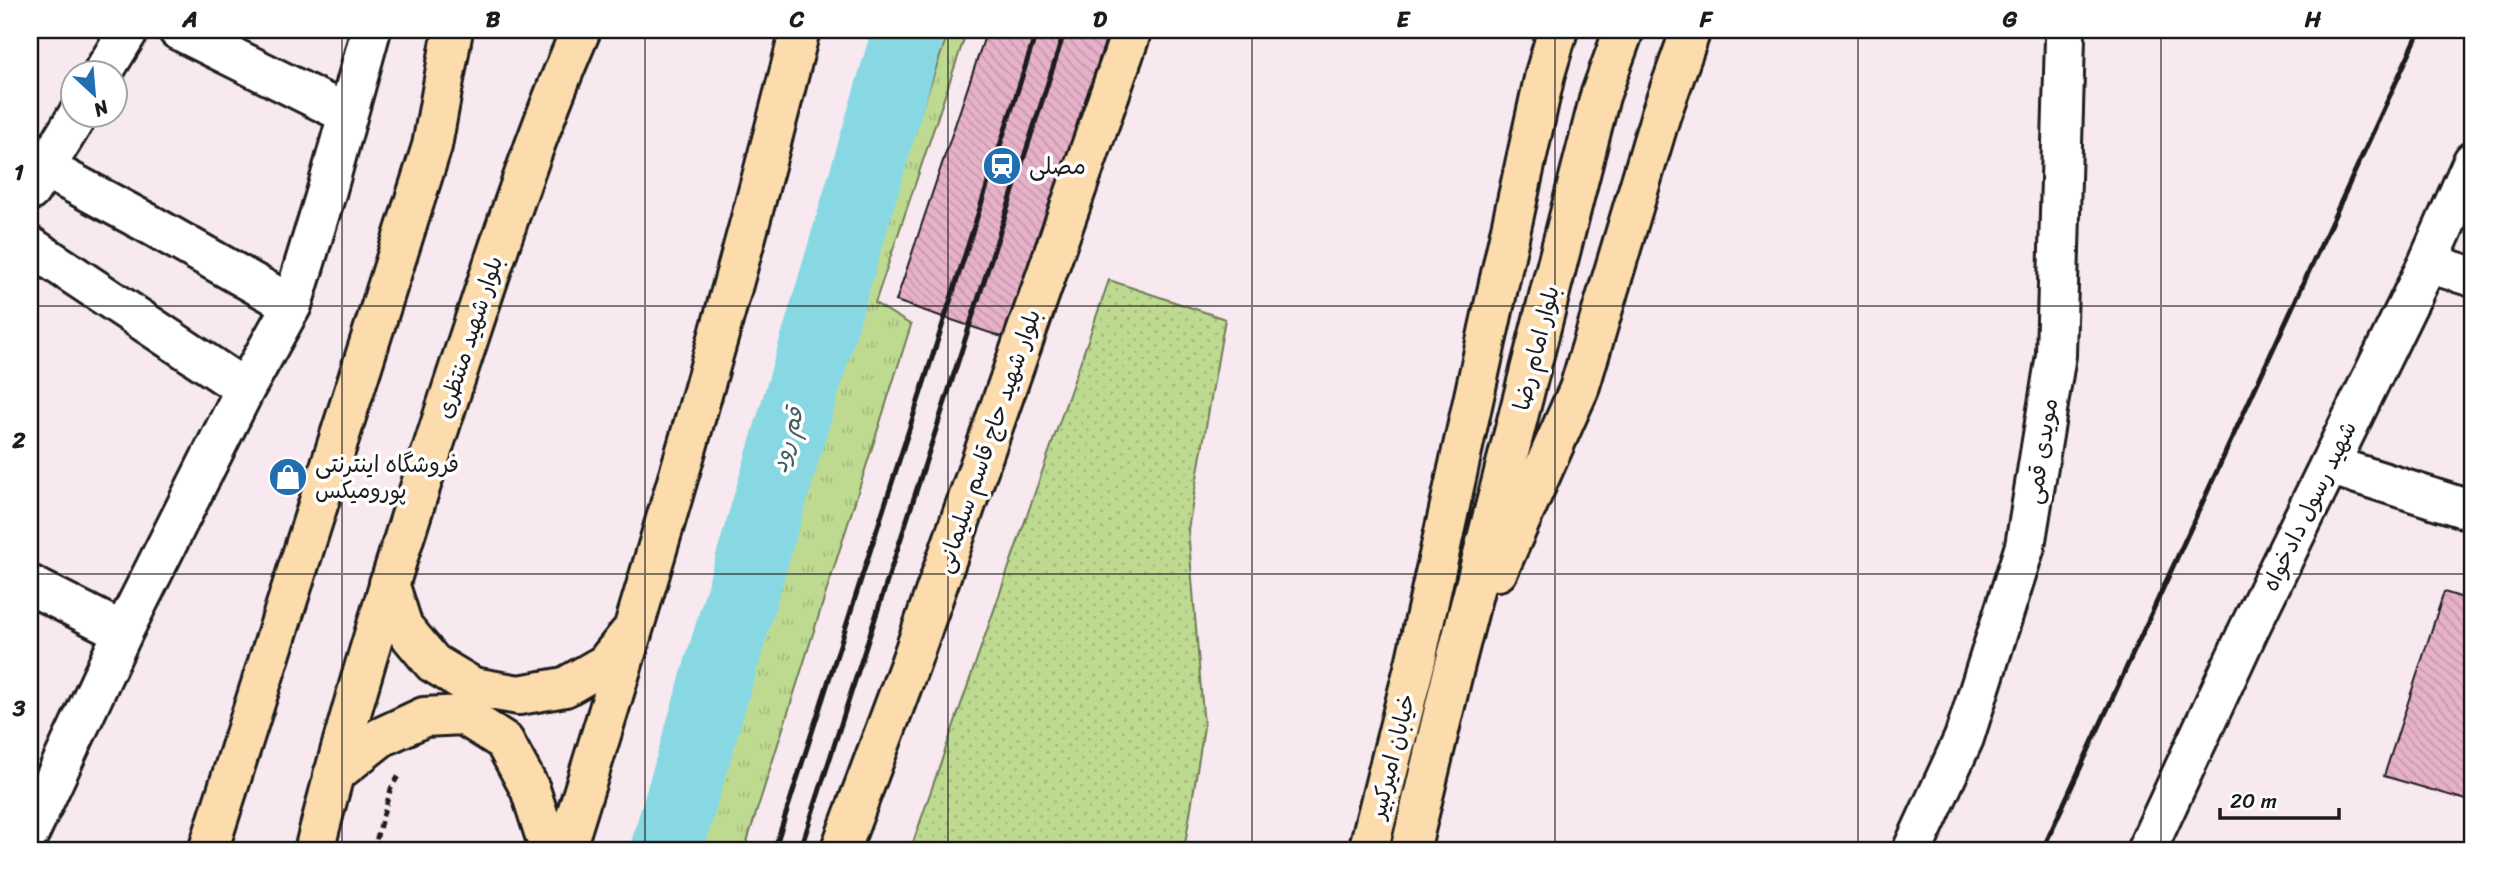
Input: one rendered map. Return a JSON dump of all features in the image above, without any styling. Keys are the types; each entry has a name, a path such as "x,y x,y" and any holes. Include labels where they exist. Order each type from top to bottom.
{"main road":[{"path":"208,851 432,146 453,30"},
{"name":"بلوار شهید منتظری","path":"314,851 333,775 389,583 525,166 581,30"},
{"path":"565,851 635,627 770,150 800,30"},
{"name":"بلوار شهید حاج قاسم سلیمانی","path":"839,851 915,651 1132,30"},
{"name":"خیابان امیرکبیر","path":"1368,851 1416,660 1545,74 1559,30"},
{"name":"بلوار امام رضا","path":"1454,668 1600,96 1624,30"},
{"path":"1454,668 1579,389 1661,114 1691,30"},
{"path":"389,583 403,627 433,663 473,687 519,695 565,687 605,664 635,627"},
{"name":"خیابان امیرکبیر","path":"1410,851 1454,668"},
{"path":"333,775 381,737 413,722 424,717 463,715 504,741 530,789 550,851"}],"street":[{"path":"111,60 129,30"},
{"path":"178,30 347,114"},
{"path":"32,821 245,389 292,305 371,30"},
{"name":"مویدی قمی","path":"1912,851 1964,738 2025,546 2056,355 2064,30"},
{"path":"68,130 37,180 151,225 292,305"},
{"name":"شهید رسول دادخواه","path":"2146,851 2249,629 2428,263 2473,162"},
{"path":"30,246 245,389"},
{"path":"2428,263 2473,277"},
{"path":"2329,465 2473,512"},
{"path":"30,585 123,632"}],"green space":[{"path":"949,30 967,30 875,303 911,325 744,851 677,851 838,353"},
{"path":"1109,280 1225,319 1188,529 1204,727 1184,851 910,851"}],"building":[{"name":"مصلی","path":"987,30 1109,30 1005,338 896,301"},
{"path":"2444,592 2473,601 2473,802 2384,776"}],"waterway":[{"name":"قم رود","path":"666,851 909,30"}],"railway":[{"path":"774,851 1037,30"},
{"path":"800,851 1065,30"},
{"path":"2042,851 2420,30"}],"place":[{"name":"مصلی","path":"1002,166"},
{"name":"فروشگاه اینترنتی پورومیکس","path":"288,477"}]}
